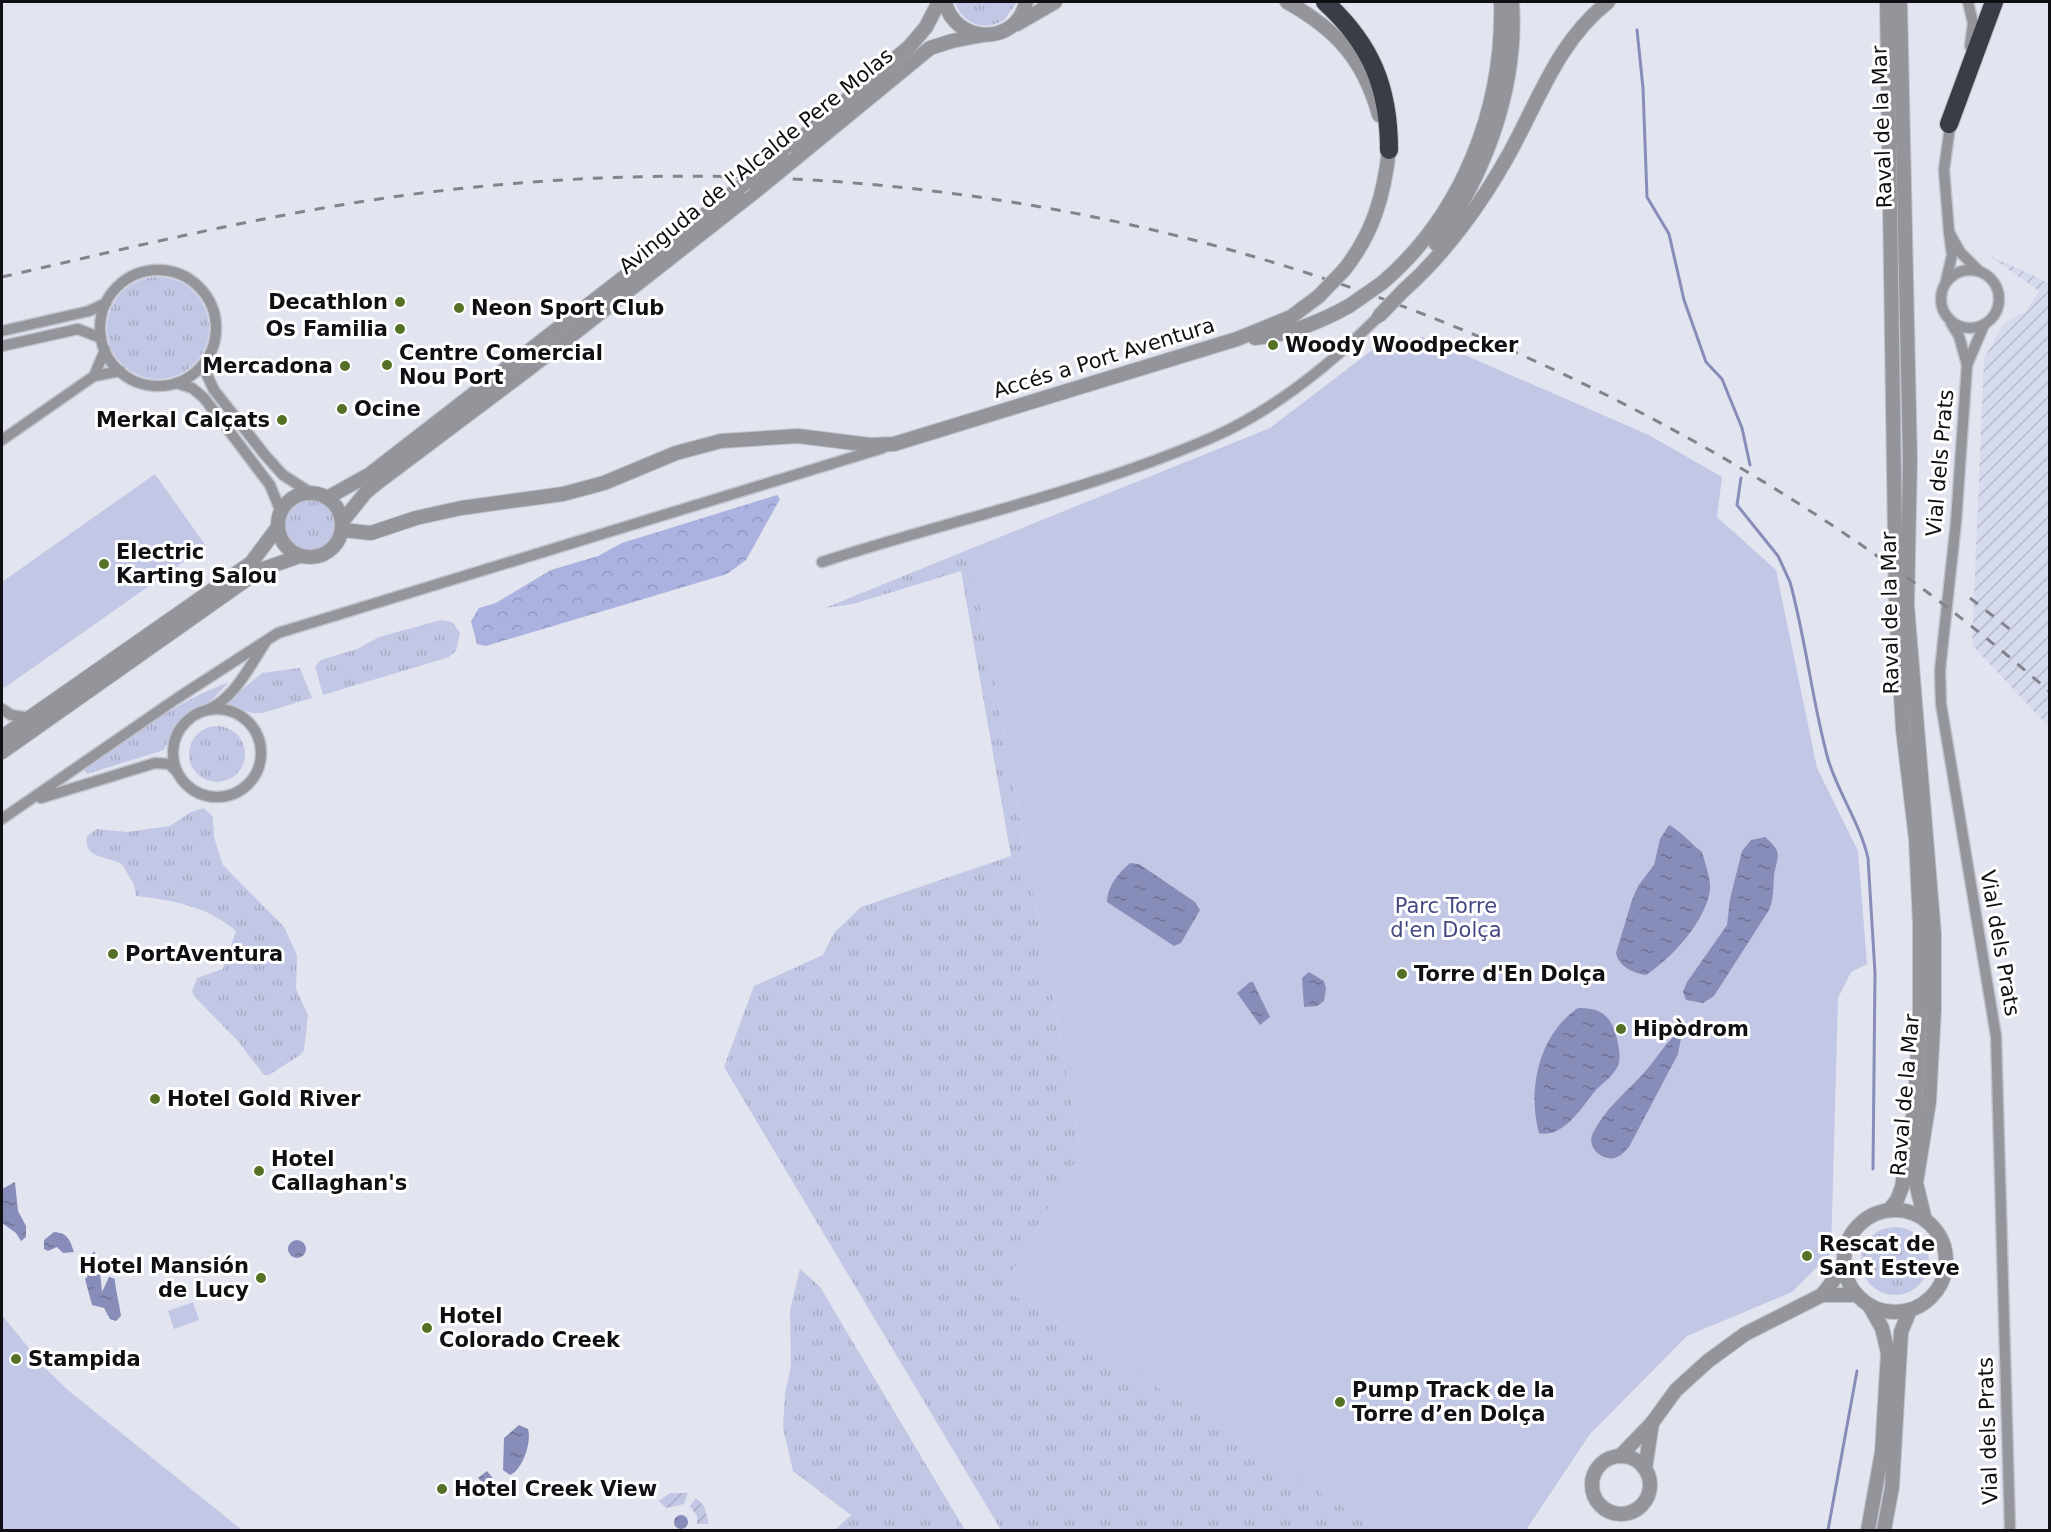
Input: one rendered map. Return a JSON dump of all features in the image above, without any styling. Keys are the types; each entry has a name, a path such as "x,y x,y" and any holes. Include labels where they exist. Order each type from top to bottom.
{"highway":[{"path":"1325,2 1352,30 1379,79 1389,117 1389,150"},
{"path":"1950,124 1994,2"}],"street":[{"name":"Avinguda de l'Alcalde Pere Molas","path":"327,498 370,474 781,155 910,46 926,27 939,2"},
{"path":"945,2 953,20 961,28 983,35"},
{"path":"1007,29 1055,2"},
{"path":"1287,2 1329,28 1352,55 1368,82 1389,150"},
{"path":"1497,96 1501,2"},
{"path":"1403,291 1461,206 1482,166 1487,134 1510,58 1512,2"},
{"path":"822,562 1078,487 1212,438 1270,406 1338,357 1424,273 1485,194 1520,134 1569,40 1593,13 1608,2"},
{"name":"Raval de la Mar","path":"1887,2 1896,609 1903,730 1916,839 1920,925 1920,1010 1915,1102 1902,1187 1898,1200 1889,1210"},
{"name":"Raval de la Mar","path":"1900,2 1909,424 1907,605 1934,934 1934,1010 1929,1102 1916,1183 1925,1220 1941,1239 1945,1254 1945,1270 1936,1292 1924,1303 1910,1310"},
{"path":"1007,29 1021,16 1026,3"},
{"name":"Vial dels Prats","path":"1967,365 1959,336 1947,318 1940,300 1952,255 1944,170 1950,124 1972,40 1973,23 1969,3"},
{"name":"Avinguda de l'Alcalde Pere Molas","path":"342,526 366,492 377,483 530,368 757,190 930,48 1007,29"},
{"path":"1237,339 1274,336 1321,320 1349,306 1382,284 1406,262 1435,226 1487,134"},
{"name":"Accés a Port Aventura","path":"29,802 176,699 278,633 1237,339 1273,326 1319,296 1344,270 1364,241 1381,203 1389,150"},
{"name":"Vial dels Prats","path":"1949,232 1960,252 1994,283 1999,297 1996,312 1984,325 1967,365 1956,522 1944,623 1941,692 1946,746 1995,1036 2010,1530"},
{"path":"2,752 260,570 300,556 316,557 326,553 337,542 342,526 336,506 327,498 311,493 283,475 214,390 206,373 206,361 216,333 214,314 206,296 188,278 159,270 140,272 116,287 106,303 101,320 101,338 105,350 120,371 135,380 151,385 176,383 188,378 206,361"},
{"path":"1946,283 1962,271 1982,273"},
{"path":"2,331 89,311 106,303"},
{"path":"1947,318 1964,328 1984,325"},
{"path":"2,346 78,328 101,338"},
{"path":"94,376 105,350"},
{"path":"2,440 94,376 120,371"},
{"path":"176,383 192,388 204,398 274,491 281,512"},
{"name":"Accés a Port Aventura","path":"342,526 371,533 443,512 563,494 604,483 676,453 721,441 787,436 870,445 894,444"},
{"path":"2,737 251,563 278,527 281,512 293,498 311,493"},
{"path":"278,527 283,542 300,556"},
{"path":"177,772 174,745 179,732 187,721 216,705 243,678 267,640"},
{"path":"2,709 11,715 31,718"},
{"path":"2,819 29,802 155,763 170,764 185,783 196,792 219,797 238,792 248,785 260,765 259,741 246,720 223,710 198,714"},
{"path":"1868,1530 1882,1452 1888,1353 1882,1328 1869,1305 1851,1287 1844,1267 1846,1247 1855,1229 1870,1216 1889,1210 1904,1211 1925,1220"},
{"path":"1620,1456 1652,1423 1676,1390 1708,1361 1745,1334 1822,1295 1844,1267"},
{"path":"1822,1295 1857,1295"},
{"path":"1869,1305 1893,1313 1910,1310"},
{"path":"1884,1530 1892,1487 1901,1332 1910,1310"},
{"path":"1645,1469 1632,1458 1620,1456 1606,1460 1593,1476 1594,1496 1605,1509 1624,1514 1641,1505 1650,1488 1645,1469 1652,1423"}],"shaded area":[{"path":"1988,255 2049,283 2049,727 1972,645 1984,359 2004,323 2025,312 2039,291"}],"green space":[{"path":"955,2 1017,2 1004,20 996,24 982,25 968,21 958,10"},
{"path":"158,277 178,281 194,292 205,308 209,328 205,348 194,364 178,375 158,379 138,375 122,364 111,348 107,328 111,308 122,292 138,281"},
{"name":"Parc Torre d'en Dolça","path":"1423,337 1649,435 1722,477 1717,517 1776,570 1817,768 1858,851 1867,964 1851,972 1838,998 1831,1253 1792,1292 1687,1336 1590,1434 1526,1530 1379,1530 1003,1288 1081,1151 970,549 1270,428 1384,341"},
{"name":"Electric Karting Salou","path":"155,474 206,546 4,688 2,684 2,582"},
{"path":"777,495 780,499 746,560 727,574 486,646 477,644 471,621 479,608 496,603 551,570 598,556 622,543"},
{"path":"305,500 315,500 328,507 335,520 335,530 328,543 315,550 305,550 296,546 289,539 285,530 285,520 289,511 296,504"},
{"path":"970,549 1081,1151 1003,1288 1379,1530 1001,1530 724,1067 754,986 823,955 834,933 861,907 1011,856 961,571 853,604 825,608"},
{"path":"441,620 452,622 460,633 456,651 449,657 323,695 315,666 321,660 357,649 379,637"},
{"path":"300,668 312,698 262,713 252,713 225,704 262,673"},
{"path":"229,682 208,704 182,717 174,726 164,750 87,774 84,770 172,710"},
{"path":"211,726 223,726 233,730 241,738 245,754 241,770 233,778 223,782 211,782 201,778 193,770 189,760 189,748 193,738 201,730"},
{"path":"204,808 213,817 214,837 223,865 284,927 297,955 296,989 308,1015 304,1050 269,1075 264,1075 237,1040 194,996 192,991 197,978 223,969 236,931 225,922 201,910 136,896 134,885 122,864 92,853 87,843 87,836 97,829 127,832 170,826 191,812"},
{"path":"1895,1227 1908,1230 1919,1237 1926,1248 1929,1261 1926,1274 1919,1285 1908,1292 1895,1295 1882,1292 1871,1285 1864,1274 1861,1261 1864,1248 1871,1237 1882,1230"},
{"path":"800,1269 820,1287 965,1530 835,1530 851,1515 793,1471 783,1428 785,1393 791,1366 790,1310"},
{"path":"193,1302 199,1320 174,1329 168,1311"},
{"path":"2,1315 44,1367 69,1391 242,1530 2,1530"},
{"path":"670,1493 688,1493 684,1504 666,1508 659,1501"},
{"path":"696,1498 704,1506 709,1524 697,1524 697,1516 690,1506"}],"water":[{"path":"1669,825 1702,852 1709,876 1710,890 1702,914 1686,938 1666,959 1646,975 1627,968 1620,962 1616,953 1632,900 1638,886 1654,865 1660,839"},
{"path":"1765,837 1775,847 1778,855 1773,897 1769,910 1714,996 1703,1003 1686,1000 1683,992 1687,982 1727,925 1730,899 1742,851 1751,840"},
{"path":"1130,863 1139,864 1195,902 1200,910 1181,943 1174,946 1107,902 1111,885"},
{"path":"1309,972 1324,981 1326,988 1324,1001 1317,1006 1304,1007 1302,978"},
{"path":"1253,982 1270,1017 1260,1025 1237,993"},
{"path":"1578,1008 1601,1012 1610,1021 1618,1043 1620,1057 1618,1066 1565,1126 1557,1131 1539,1133 1535,1099 1539,1064 1554,1032"},
{"path":"1673,1037 1681,1038 1678,1054 1629,1147 1615,1158 1600,1155 1593,1147 1591,1138 1593,1133 1609,1110"},
{"path":"15,1182 18,1211 26,1226 26,1237 21,1241 16,1233 2,1223 2,1189"},
{"path":"54,1232 68,1238 74,1252 63,1253 57,1247 48,1251 44,1249 44,1240"},
{"path":"297,1240 303,1243 306,1249 303,1255 297,1258 291,1255 288,1249 291,1243"},
{"path":"94,1251 99,1261 102,1292 109,1277 115,1279 121,1316 116,1321 110,1319 104,1308 92,1305 85,1279 88,1276 82,1270"},
{"path":"519,1425 528,1429 529,1441 522,1462 510,1475 503,1470 504,1438"},
{"path":"487,1471 497,1483 493,1487 487,1487 478,1478"},
{"path":"681,1515 686,1517 688,1522 686,1527 681,1529 676,1527 674,1522 676,1517"}],"waterway":[{"path":"1637,30 1643,88 1647,197 1669,234 1684,300 1706,362 1722,379 1742,428 1750,465"},
{"path":"1741,478 1737,505 1778,556 1790,582 1828,759 1860,833 1868,858 1875,973 1873,1169"},
{"path":"1828,1530 1857,1371"}],"railway":[{"path":"2,277 242,223 364,201 486,186 617,177 749,177 880,185 1011,202 1152,230 1291,268 1429,317 1564,375 1695,442 1820,517 1939,601 2050,692"},
{"path":"1970,598 2016,634"}],"place":[{"name":"Decathlon","path":"400,302"},
{"name":"Neon Sport Club","path":"459,308"},
{"name":"Os Familia","path":"400,329"},
{"name":"Woody Woodpecker","path":"1273,345"},
{"name":"Centre Comercial Nou Port","path":"387,365"},
{"name":"Mercadona","path":"345,366"},
{"name":"Ocine","path":"342,409"},
{"name":"Merkal Calçats","path":"282,420"},
{"name":"Electric Karting Salou","path":"104,564"},
{"name":"PortAventura","path":"113,954"},
{"name":"Torre d'En Dolça","path":"1402,974"},
{"name":"Hipòdrom","path":"1621,1029"},
{"name":"Hotel Gold River","path":"155,1099"},
{"name":"Hotel Callaghan's","path":"259,1171"},
{"name":"Rescat de Sant Esteve","path":"1807,1256"},
{"name":"Hotel Mansión de Lucy","path":"261,1278"},
{"name":"Hotel Colorado Creek","path":"427,1328"},
{"name":"Stampida","path":"16,1359"},
{"name":"Pump Track de la Torre d’en Dolça","path":"1340,1402"},
{"name":"Hotel Creek View","path":"442,1489"}]}
